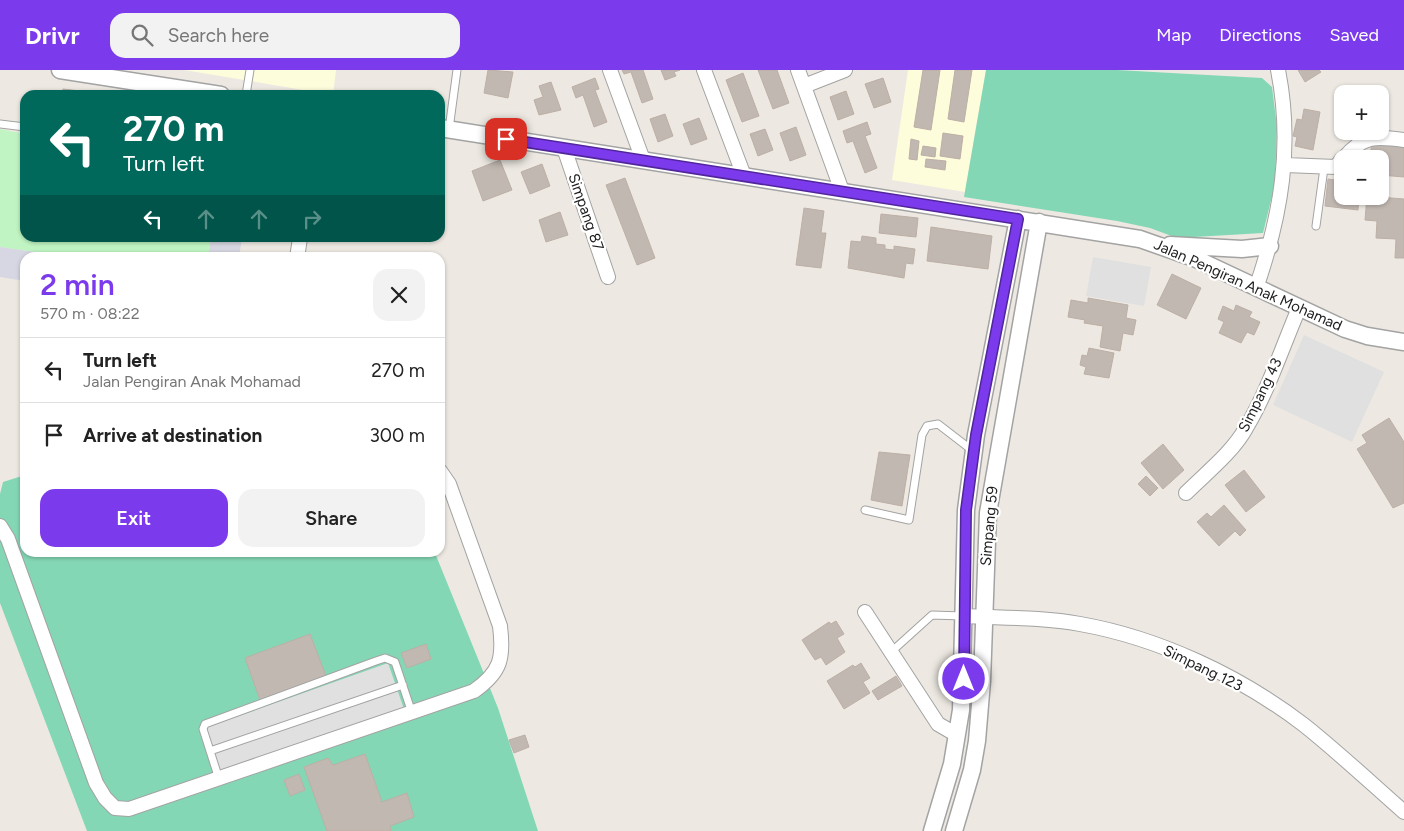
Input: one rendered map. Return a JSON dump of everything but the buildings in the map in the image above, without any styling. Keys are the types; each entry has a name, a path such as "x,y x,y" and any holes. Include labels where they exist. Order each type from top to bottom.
{"street":[{"path":"60,70 189,90"},
{"path":"610,70 643,160"},
{"path":"704,70 744,176"},
{"path":"798,70 842,191"},
{"path":"804,86 846,70"},
{"path":"1256,288 1276,223 1285,165 1284,100 1278,70"},
{"name":"Jalan Pengiran Anak Mohamad","path":"445,129 1140,239 1163,246 1299,308 1367,336 1404,342"},
{"path":"1353,150 1364,140 1376,137 1404,140"},
{"name":"Simpang 87","path":"564,148 608,277"},
{"path":"1285,165 1334,168"},
{"name":"Simpang 59","path":"932,831 952,764 957,735 964,679 963,616 966,510 974,451 1018,219"},
{"name":"Simpang 59","path":"954,831 972,770 977,741 988,513 1039,222"},
{"path":"1163,246 1242,249 1270,246"},
{"name":"Simpang 43","path":"1186,493 1236,443 1246,429 1261,400 1299,308"},
{"path":"0,526 8,539 87,761 105,798 115,808 129,809 474,691 489,680 499,664 502,646 496,617 449,484 445,478"},
{"path":"865,612 938,724 957,735"},
{"name":"Simpang 123","path":"963,616 1032,618 1081,624 1148,642 1189,658 1228,677 1302,724 1404,812"}],"lane":[{"path":"247,90 250,70"},
{"path":"445,129 457,70"},
{"path":"0,124 20,126"},
{"path":"1316,226 1324,168"},
{"path":"865,510 909,520 922,435 927,426 938,424 974,451"},
{"path":"891,652 932,615 963,616"},
{"path":"219,779 203,730 209,721 376,661 385,658 395,662 412,713"},
{"path":"210,751 403,685"}],"shaded area":[{"path":"184,70 336,70 334,90 303,90"},
{"path":"908,70 986,70 965,192 892,180"},
{"path":"210,242 241,242 240,252 209,252"},
{"path":"0,247 35,252 20,252 20,280 0,277"},
{"path":"1093,257 1151,267 1144,306 1086,296"},
{"path":"1304,335 1384,372 1352,442 1273,405"},
{"path":"388,663 405,712 222,777 205,728"}],"green space":[{"path":"986,70 1117,70 1262,78 1272,87 1277,127 1275,184 1263,233 1177,238 1150,228 1117,221 964,197"},
{"path":"0,129 20,133 20,242 210,242 209,252 35,252 0,247"},
{"path":"20,477 20,557 437,557 498,708 538,831 87,831 0,603 0,494 3,482"}],"route":[{"path":"506,139 1018,219 976,435 966,510 964,679"}]}
